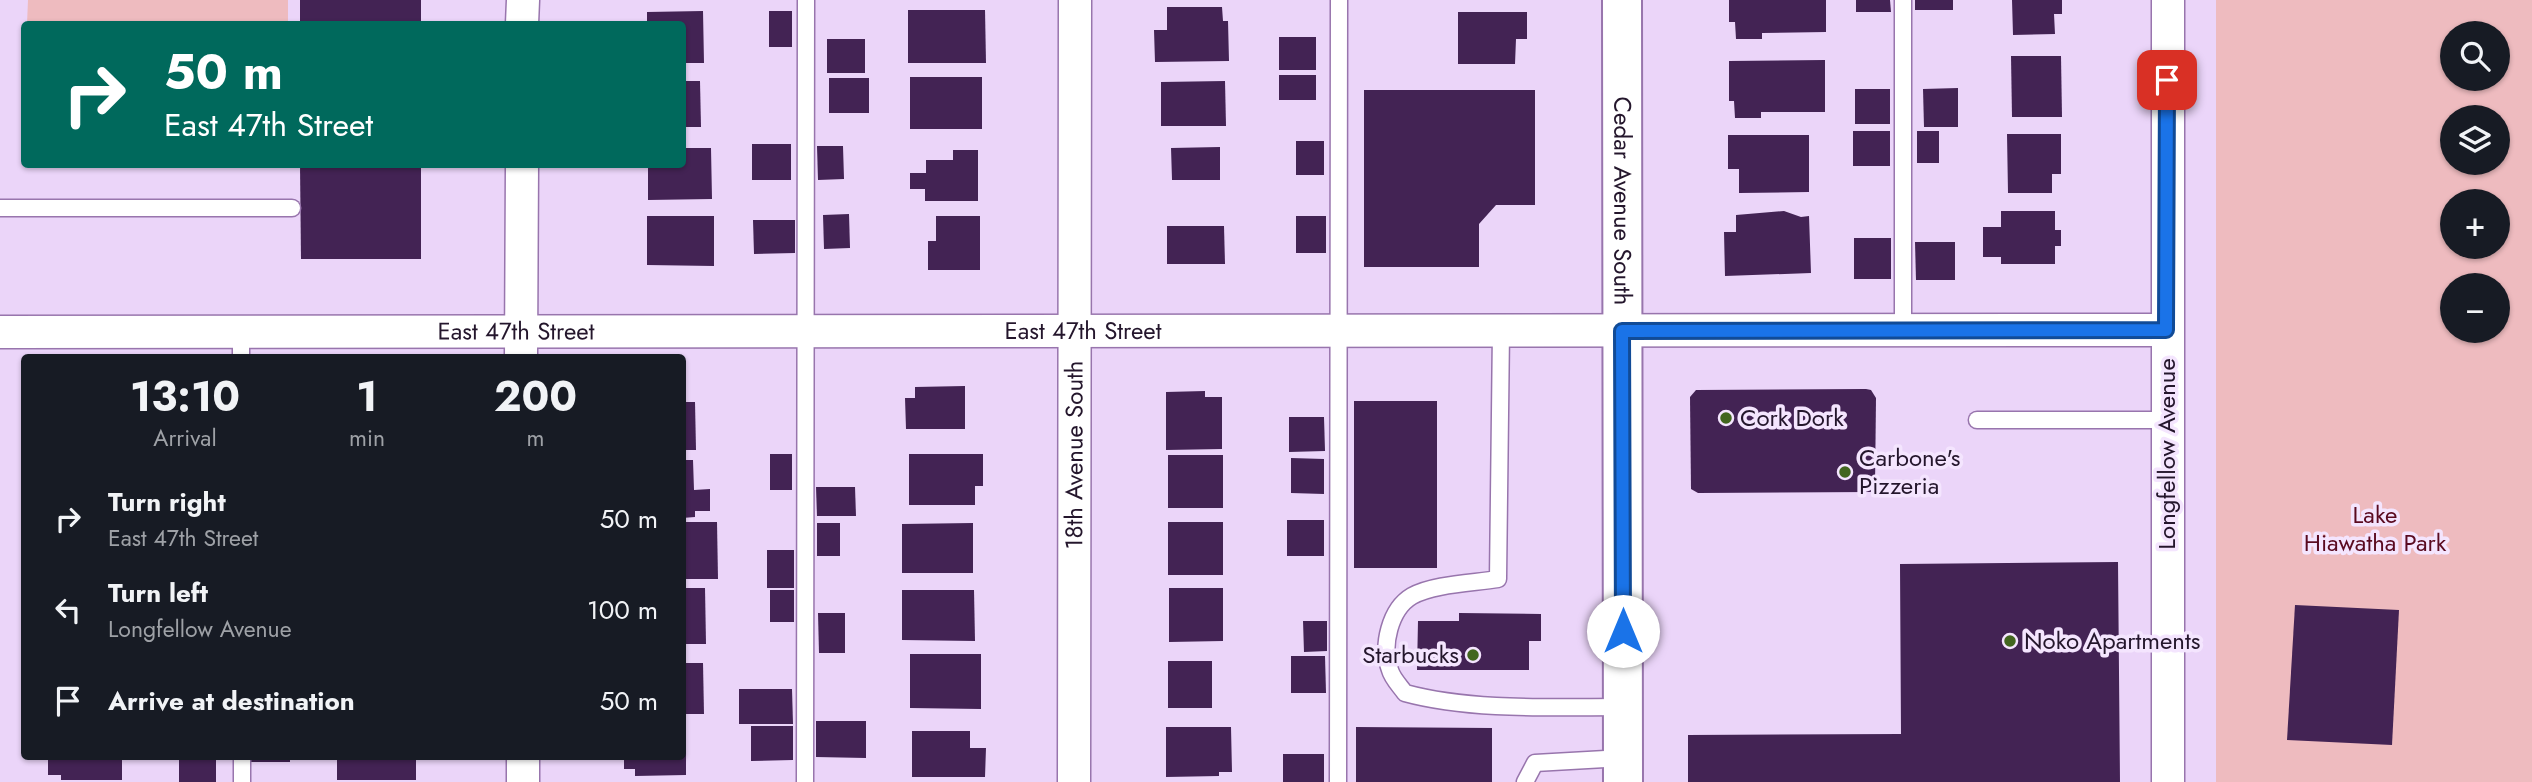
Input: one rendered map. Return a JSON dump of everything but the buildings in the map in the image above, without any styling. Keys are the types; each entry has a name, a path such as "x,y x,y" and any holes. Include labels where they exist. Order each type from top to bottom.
{"main road":[{"name":"Cedar Avenue South","path":"1622,0 1623,770"}],"street":[{"path":"522,21 523,0"},
{"name":"18th Avenue South","path":"1074,782 1075,0"},
{"name":"Longfellow Avenue","path":"2168,0 2168,782"},
{"path":"522,168 522,345"},
{"name":"East 47th Street","path":"0,332 241,345 522,345 807,332 2166,330"},
{"path":"523,760 523,782"}],"lane":[{"path":"806,0 806,782"},
{"path":"1338,782 1339,0"},
{"path":"1903,0 1903,332"},
{"path":"0,208 292,208"},
{"path":"1501,331 1498,579 1432,590 1413,596 1399,608 1389,630 1387,650 1390,670 1405,693 1435,701 1558,708 1623,707"},
{"path":"1977,420 2167,420"},
{"path":"242,760 242,782"},
{"path":"1525,782 1535,763 1623,770"}],"green space":[{"path":"28,0 288,0 288,21 27,21"},
{"name":"Lake Hiawatha Park","path":"2216,0 2532,0 2532,782 2216,782"}],"place":[{"name":"Cork Dork","path":"1726,418"},
{"name":"Carbone's Pizzeria","path":"1845,472"},
{"name":"Noko Apartments","path":"2010,641"},
{"name":"Starbucks","path":"1473,655"}],"route":[{"path":"1623,631 1622,331 2166,330 2167,80"}]}
